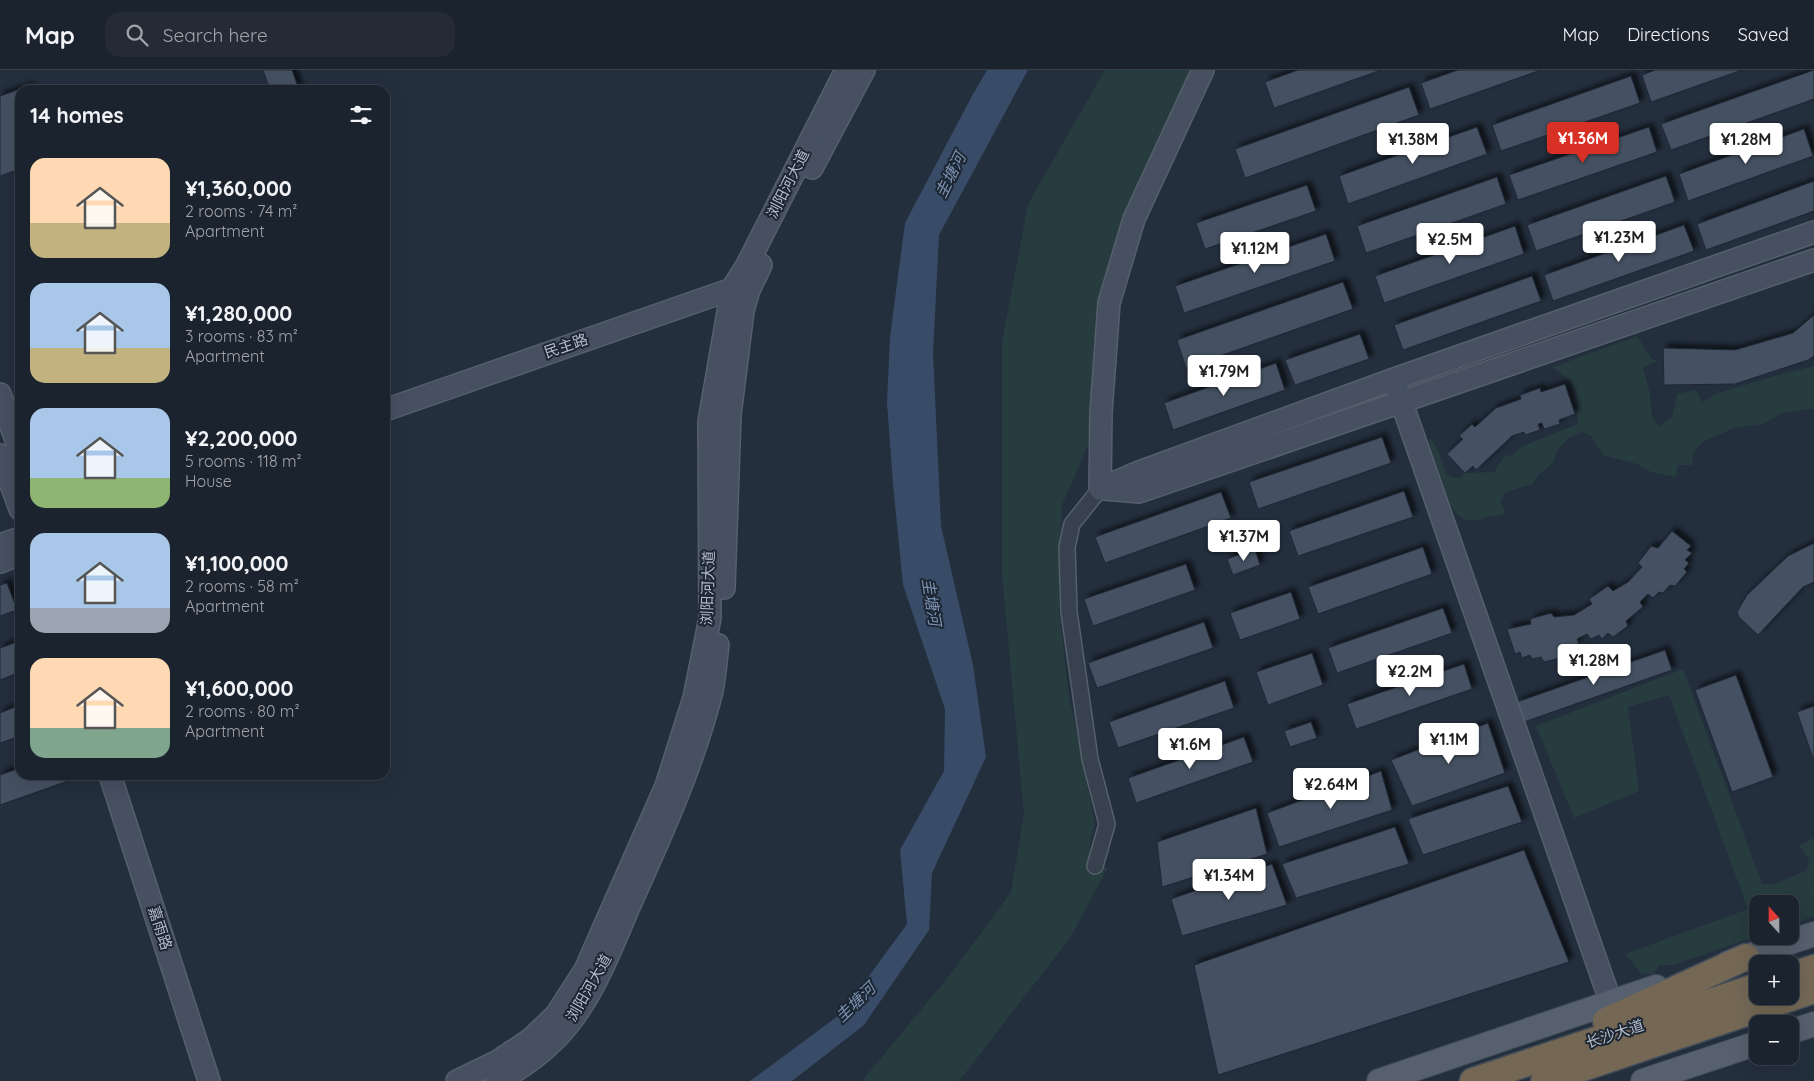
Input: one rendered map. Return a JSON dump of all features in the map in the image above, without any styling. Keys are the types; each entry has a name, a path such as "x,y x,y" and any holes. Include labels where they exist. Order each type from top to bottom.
{"highway":[{"path":"1482,1078 1746,956"},
{"name":"长沙大道","path":"1544,1081 1801,987 1814,968"},
{"name":"长沙大道","path":"1482,1078 1749,989"}],"main road":[{"path":"1379,1081 1814,934"},
{"path":"1799,1029 1814,1024"},
{"path":"1643,1081 1749,1046"}],"street":[{"name":"浏阳河大道","path":"457,1081 498,1061 531,1039 556,1015 585,970 666,786 694,698 710,618 709,421 738,298 747,265 846,70"},
{"name":"浏阳河大道","path":"497,1081 510,1075 539,1054 568,1025 598,978 661,837 691,762 712,689 723,613 730,415 738,298 864,70"},
{"path":"1100,489 1100,413 1109,303 1134,218 1203,70"},
{"path":"1095,866 1107,824 1090,759 1087,739 1069,612 1067,547 1072,524 1100,489 1139,472 1394,379 1814,232"},
{"path":"1100,489 1139,492 1814,260"},
{"name":"民主路","path":"390,408 738,298"},
{"name":"民主路","path":"390,423 738,298"},
{"path":"1394,379 1611,1002"},
{"path":"0,394 15,438"},
{"path":"0,455 15,496"},
{"path":"0,545 15,540"},
{"path":"0,562 15,556"},
{"name":"嘉雨路","path":"112,780 209,1081"},
{"name":"嘉雨路","path":"128,780 224,1081"}],"green space":[{"path":"1105,70 1197,70 1122,218 1100,297 1092,436 1062,505 1059,609 1069,696 1095,823 1089,848 1107,869 1070,938 959,1081 862,1081 953,971 1011,892 1024,814 1002,574 1002,342 1028,204"},
{"path":"1637,336 1652,359 1658,361 1643,367 1650,394 1652,416 1659,426 1672,417 1677,394 1695,390 1703,402 1715,394 1814,366 1814,410 1807,409 1780,414 1764,424 1734,428 1704,441 1694,452 1692,465 1678,465 1676,477 1651,472 1637,464 1603,455 1591,436 1583,432 1567,439 1557,451 1553,463 1538,475 1533,484 1506,492 1500,502 1506,513 1472,521 1459,516 1454,511 1432,458 1429,447 1430,437 1437,448 1447,475 1460,479 1465,473 1494,472 1504,457 1514,454 1521,447 1578,424 1576,391 1569,381 1553,367"},
{"path":"1683,669 1762,884 1775,884 1807,870 1809,860 1799,846 1812,838 1814,841 1814,916 1799,922 1799,895 1749,895 1749,939 1673,965 1659,965 1654,974 1642,974 1625,954 1748,909 1669,695 1628,707 1639,791 1574,818 1536,726"}],"water":[{"name":"圭塘河","path":"987,70 1028,70 939,235 933,353 941,526 973,665 986,757 932,873 929,930 864,1025 792,1081 750,1081 842,1013 907,924 900,850 944,771 945,709 903,585 887,402 890,337 905,223"}],"building":[{"path":"263,70 292,70 297,85 268,85"},
{"path":"1298,70 1381,70 1274,108 1265,82"},
{"path":"1458,70 1541,70 1430,109 1421,83"},
{"path":"1655,70 1742,70 1651,102 1642,75"},
{"path":"1814,70 1814,99 1671,150 1661,124"},
{"path":"1631,76 1640,103 1501,151 1492,125"},
{"path":"1409,87 1419,115 1245,178 1235,149"},
{"path":"15,91 15,171 0,176 0,96"},
{"path":"1477,127 1487,154 1348,204 1339,176"},
{"path":"1649,127 1657,152 1518,200 1509,175"},
{"path":"1804,129 1813,156 1688,201 1679,174"},
{"path":"1666,176 1675,202 1536,251 1527,225"},
{"path":"1497,177 1506,204 1366,253 1357,226"},
{"path":"1814,181 1814,211 1706,250 1697,224"},
{"path":"1307,185 1316,211 1205,249 1196,223"},
{"path":"1684,225 1694,251 1553,301 1544,275"},
{"path":"1515,226 1524,254 1384,303 1375,276"},
{"path":"1326,234 1335,261 1184,313 1175,286"},
{"path":"1532,276 1541,301 1403,350 1394,325"},
{"path":"1343,282 1353,309 1186,368 1177,340"},
{"path":"1814,315 1814,356 1808,360 1735,384 1664,385 1663,348 1735,350 1793,333"},
{"path":"1360,334 1369,359 1295,385 1285,360"},
{"path":"1276,363 1285,390 1173,430 1164,403"},
{"path":"1565,384 1575,414 1559,420 1560,424 1544,429 1542,423 1538,424 1540,430 1525,435 1524,432 1512,436 1476,470 1473,466 1465,473 1447,454 1463,439 1459,436 1472,424 1475,427 1496,408 1521,399 1520,395 1540,388 1541,392"},
{"path":"1382,437 1391,463 1258,509 1249,482"},
{"path":"1404,491 1413,517 1298,556 1289,531"},
{"path":"1221,492 1231,518 1105,563 1095,537"},
{"path":"1672,531 1691,546 1687,550 1692,553 1685,560 1689,563 1684,569 1687,572 1675,586 1670,585 1663,593 1659,592 1653,598 1648,594 1640,602 1643,607 1626,621 1628,626 1613,637 1608,633 1602,639 1599,635 1591,639 1587,634 1577,639 1579,644 1569,646 1570,650 1558,653 1560,658 1544,662 1541,657 1532,659 1530,655 1522,658 1520,652 1515,654 1507,629 1531,624 1530,619 1551,613 1554,617 1574,615 1592,604 1589,599 1608,586 1613,591 1628,582 1642,567 1638,563 1651,546 1658,548"},
{"path":"1814,543 1814,582 1803,587 1758,635 1739,617 1737,612 1747,595 1788,556"},
{"path":"1423,547 1432,574 1318,614 1308,587"},
{"path":"1255,549 1260,565 1233,575 1227,559"},
{"path":"1186,564 1195,590 1093,626 1084,599"},
{"path":"7,583 15,605 15,611 0,616 0,585"},
{"path":"1291,592 1300,619 1240,640 1230,613"},
{"path":"1443,608 1452,633 1337,673 1328,648"},
{"path":"1204,622 1213,648 1097,688 1088,663"},
{"path":"15,643 15,674 0,680 0,648"},
{"path":"1665,650 1672,670 1524,722 1517,702"},
{"path":"1312,653 1323,685 1268,705 1256,672"},
{"path":"1464,664 1472,689 1356,729 1347,704"},
{"path":"1736,675 1773,777 1732,792 1695,690"},
{"path":"1225,681 1234,708 1118,748 1109,722"},
{"path":"1814,706 1814,761 1797,712"},
{"path":"15,707 15,738 0,743 0,713"},
{"path":"1311,722 1317,738 1290,747 1284,731"},
{"path":"1488,723 1505,773 1412,806 1391,760"},
{"path":"1244,737 1253,762 1136,803 1128,778"},
{"path":"15,770 15,780 71,780 0,805 0,775"},
{"path":"1381,771 1392,810 1279,847 1267,813"},
{"path":"1508,786 1522,822 1423,855 1408,819"},
{"path":"1256,808 1267,854 1162,887 1157,842"},
{"path":"1395,827 1409,864 1296,898 1282,864"},
{"path":"1524,850 1569,962 1218,1075 1194,965"},
{"path":"1272,864 1287,905 1182,936 1171,899"}]}
